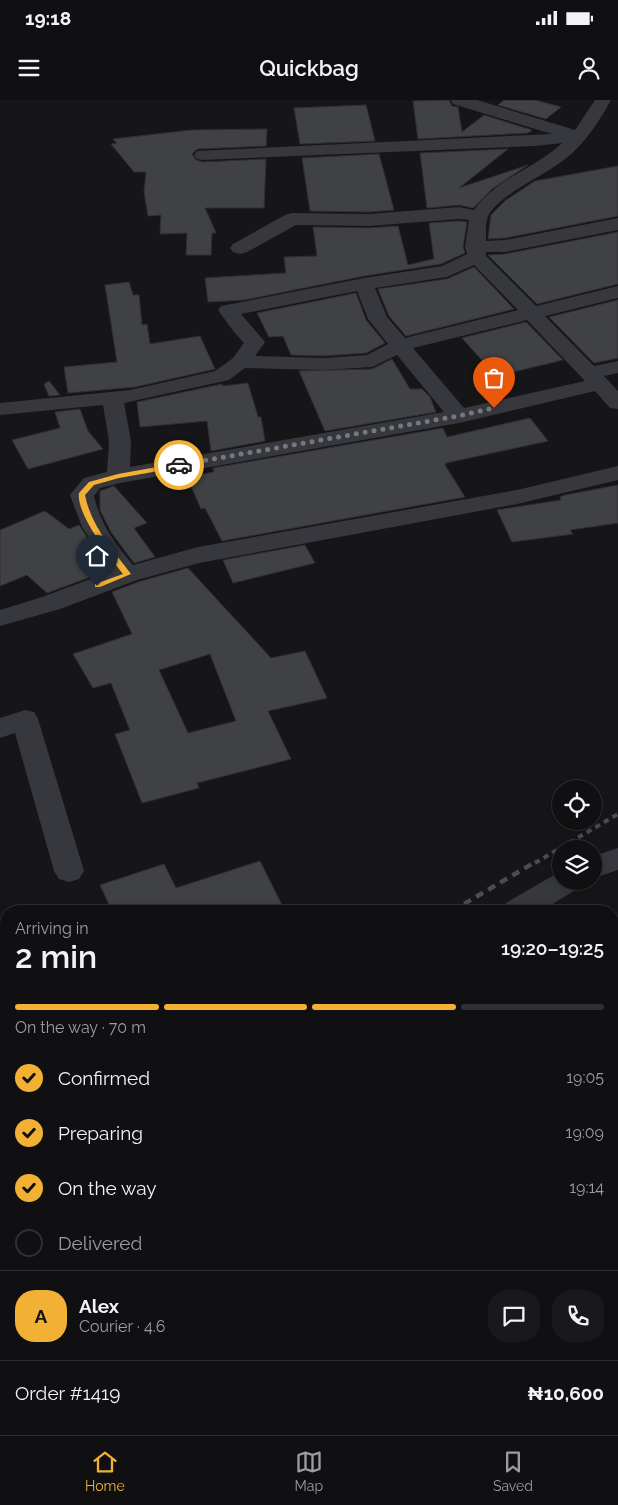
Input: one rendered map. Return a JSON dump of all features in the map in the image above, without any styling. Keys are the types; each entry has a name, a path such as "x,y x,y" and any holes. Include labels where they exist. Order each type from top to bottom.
{"street":[{"path":"460,100 578,136"},
{"path":"603,100 588,126 559,155 491,201 479,216 476,252 530,312 618,403"},
{"path":"203,156 534,141 578,136"},
{"path":"240,248 292,219 369,220 460,213 479,216"},
{"path":"0,409 130,396 163,391 222,376 240,362 255,342 241,328 228,310 447,270 476,252 618,224"},
{"path":"364,284 378,319 458,416"},
{"path":"240,362 323,364 372,361 401,345 618,292"},
{"path":"128,574 106,547 84,508 82,494 92,483 118,476 458,416 594,378 618,367"},
{"path":"112,397 120,441 118,476"},
{"path":"0,618 128,574 198,555 517,497 618,473"},
{"path":"0,728 25,718 69,871"},
{"path":"602,864 618,859"},
{"path":"528,905 552,890"}],"building":[{"path":"449,100 452,106 458,107 462,132 484,115 532,130 528,133 418,139 413,101"},
{"path":"504,100 535,100 561,107 546,119 498,105"},
{"path":"366,105 375,141 300,144 294,108"},
{"path":"267,129 266,146 197,149 192,154 196,160 203,162 266,159 264,208 205,208 216,233 212,233 211,255 186,255 187,233 160,234 161,215 148,216 144,192 146,172 134,172 111,144 117,143 113,139 191,130"},
{"path":"508,149 459,188 528,165 492,189 473,208 459,205 427,208 420,153"},
{"path":"379,154 394,210 369,212 310,211 302,158"},
{"path":"618,166 618,216 505,238 488,239 491,215 506,200 535,181"},
{"path":"467,222 463,247 465,253 441,264 364,276 244,300 208,302 205,278 286,273 284,257 317,256 313,227 369,228 398,226 408,265 434,259 429,223"},
{"path":"618,232 618,284 537,304 488,255 505,254"},
{"path":"474,267 514,309 406,336 389,316 378,289 447,279"},
{"path":"129,282 133,295 139,295 142,325 147,324 150,344 200,336 215,369 135,387 68,393 64,367 117,362 105,285"},
{"path":"356,293 366,320 385,343 366,353 323,356 291,355 283,336 269,337 257,313"},
{"path":"618,300 618,358 594,363 549,317"},
{"path":"526,322 563,360 496,376 462,338"},
{"path":"392,359 410,389 422,389 430,397 436,412 325,431 299,371 372,369"},
{"path":"49,381 60,395 49,396 44,384"},
{"path":"248,383 258,417 261,417 265,441 211,451 207,421 140,427 137,402 222,384 223,386"},
{"path":"80,409 88,431 103,449 28,469 12,440 60,428 55,412"},
{"path":"530,418 548,441 446,463 445,465 465,497 222,541 205,508 201,509 187,477 214,472 213,468 443,428 447,437"},
{"path":"618,485 618,523 570,530 573,534 512,542 497,510 561,500 560,497 565,495"},
{"path":"114,486 147,523 134,528 155,557 134,563 111,532 100,510 100,491"},
{"path":"45,511 69,529 79,525 109,570 47,593 27,575 0,586 0,530"},
{"path":"305,545 315,563 233,583 223,560"},
{"path":"188,568 271,658 305,651 327,698 268,711 291,759 197,783 199,788 142,803 115,734 130,730 111,683 93,688 73,654 132,634 112,592 138,582","holes":["210,654 236,721 188,733 159,670"]},
{"path":"260,861 282,905 109,905 100,885 164,864 176,888"}],"railway":[{"path":"535,863 618,814"},
{"path":"462,905 537,861"}],"way so far":[{"path":"179,465 494,408"}],"route":[{"path":"97,586 128,574 106,547 84,508 82,494 92,483 118,476 179,465"}]}
